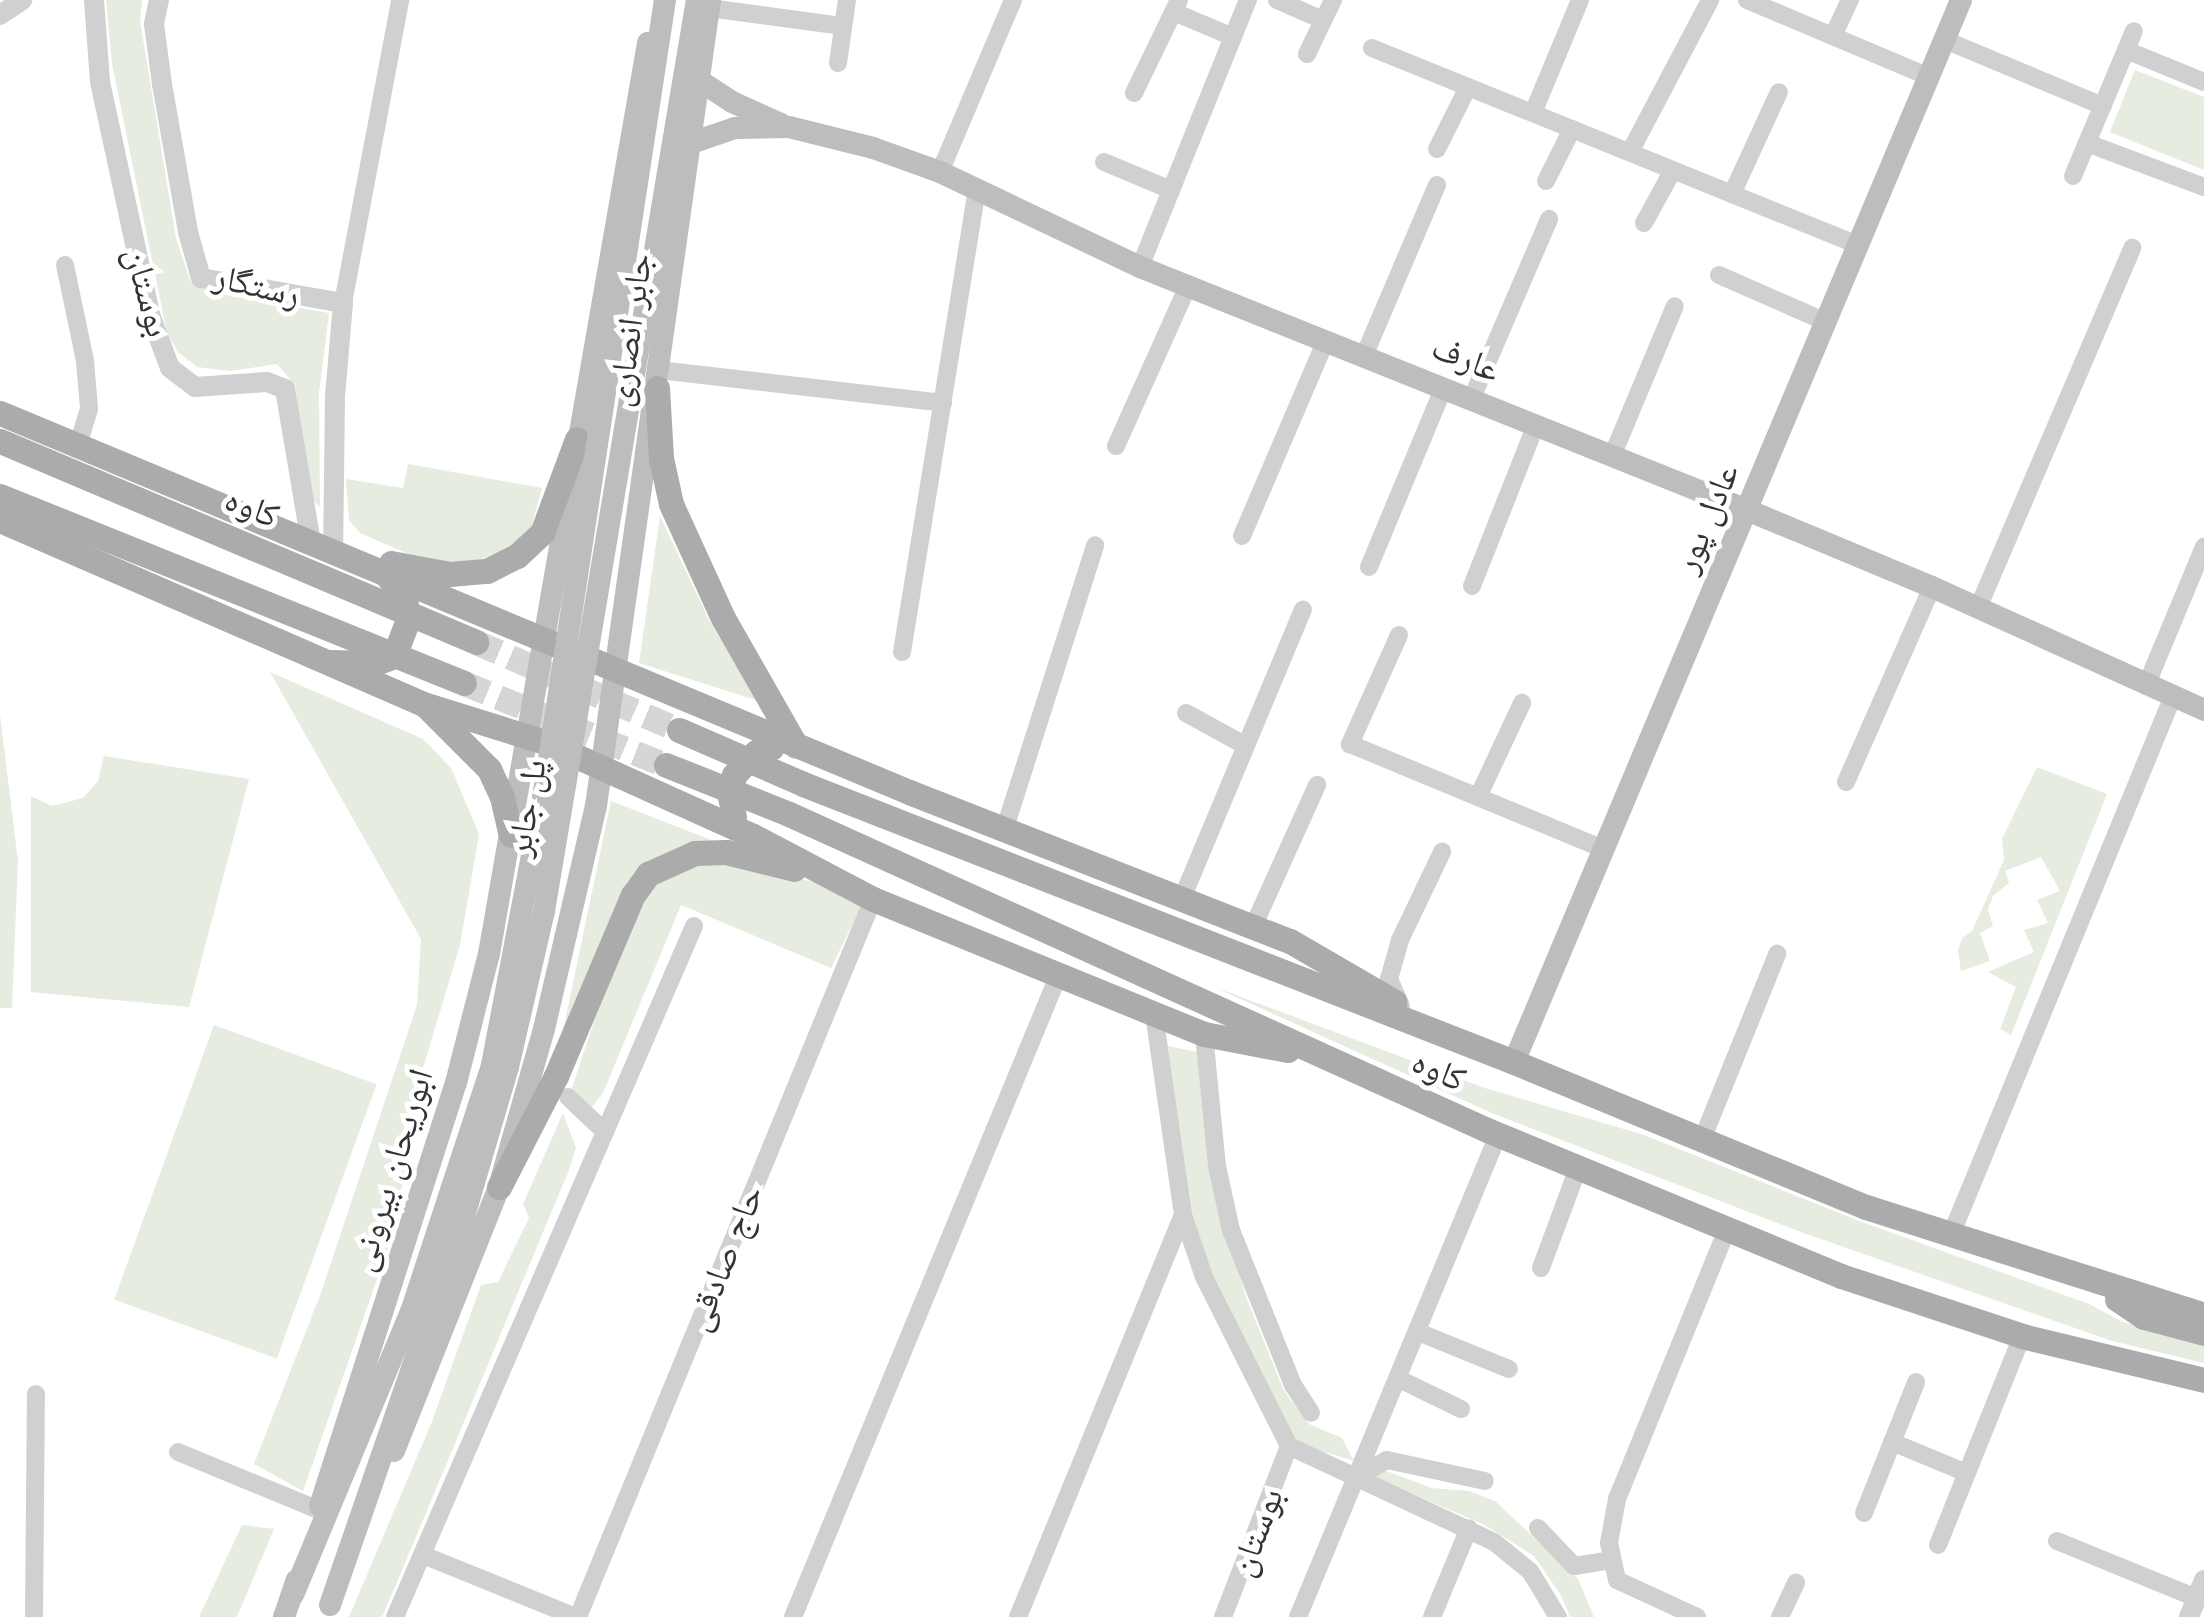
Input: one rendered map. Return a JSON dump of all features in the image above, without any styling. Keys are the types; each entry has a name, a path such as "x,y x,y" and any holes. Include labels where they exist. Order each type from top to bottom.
{"main road":[{"name":"جابر انصاری","path":"528,735 656,0"},
{"name":"پل جابر","path":"288,1606 411,1312 492,1065 540,817 665,0"},
{"name":"عادل پور","path":"1514,1062 1962,0"},
{"name":"جابر انصاری","path":"601,767 700,81 705,2"},
{"name":"پل جابر","path":"328,1611 463,1220 508,1067 551,874 705,2"},
{"path":"700,81 732,102 789,127"},
{"name":"عارف","path":"691,142 735,128 789,127 874,148 940,172 1140,267 1612,454 1932,587 2204,710"},
{"path":"658,379 661,458 671,504 723,618 798,746"},
{"path":"0,413 1004,831 1290,941 1464,1043"},
{"path":"330,550 450,574 487,571 517,556 542,534 577,439"},
{"name":"کاوه","path":"0,441 476,642"},
{"path":"0,496 464,682"},
{"path":"0,520 423,704 528,735 753,836 873,899 1154,1014 1204,1034 1326,1058"},
{"path":"331,662 376,663 394,656 408,619 405,598 385,573"},
{"path":"423,704 489,769 502,797 510,836"},
{"name":"کاوه","path":"679,730 803,784 1514,1062 1866,1208 2204,1315"},
{"name":"ابوریحان بیرونی","path":"288,1606 456,1083 489,954 528,735"},
{"path":"753,836 734,817 730,797 734,775 756,752 798,746"},
{"name":"کاوه","path":"666,764 789,814 1498,1135 1841,1276 2022,1336 2204,1382"},
{"path":"499,1187 544,1030 601,767"},
{"path":"328,1611 499,1187 556,1076 632,895 648,874 695,852 726,852 834,880"},
{"path":"2088,1280 2144,1318 2204,1334"}],"street":[{"path":"0,14 22,0"},
{"name":"بوستان","path":"94,0 100,82 151,317 170,368 195,387 267,382 285,389 330,550"},
{"name":"رستگار","path":"159,0 154,24 162,84 188,232 201,278 343,302 335,396 330,550"},
{"path":"343,302 400,0"},
{"path":"838,63 846,0"},
{"path":"940,172 1013,0"},
{"path":"1140,267 1248,0"},
{"path":"1277,0 1323,20"},
{"path":"1306,54 1333,0"},
{"path":"1533,113 1580,0"},
{"path":"1630,152 1710,0"},
{"path":"1747,0 1781,7 1833,36 1929,77"},
{"path":"1833,36 1850,0"},
{"path":"705,2 843,26"},
{"path":"1134,93 1176,6 1233,37"},
{"path":"2073,176 2134,32"},
{"path":"1944,40 2103,106"},
{"path":"1372,48 1858,245"},
{"path":"2126,50 2204,82"},
{"path":"1436,148 1468,87"},
{"path":"1732,194 1779,92"},
{"path":"1546,182 1572,129"},
{"path":"2087,143 2204,187"},
{"path":"1104,162 1171,190"},
{"path":"1644,223 1673,170"},
{"path":"1364,356 1436,185"},
{"path":"902,652 977,191"},
{"path":"1472,398 1549,218"},
{"path":"1978,608 2132,248"},
{"path":"65,264 85,361 89,409 78,445"},
{"path":"1720,275 1826,322"},
{"path":"1116,446 1188,286"},
{"path":"1612,454 1675,306"},
{"path":"1242,536 1326,340"},
{"path":"658,379 944,402"},
{"path":"1369,567 1444,387"},
{"path":"1472,586 1536,424"},
{"path":"1004,831 1095,545"},
{"path":"2146,686 2199,572 2204,547"},
{"path":"1846,782 1932,587"},
{"path":"1182,901 1302,609"},
{"path":"1399,635 1350,744 1604,850"},
{"path":"1951,1236 2172,696"},
{"path":"1478,797 1522,703"},
{"path":"1186,713 1246,746"},
{"path":"1253,928 1317,785"},
{"path":"1402,1006 1389,979 1400,940 1442,852"},
{"name":"حاج صادقی","path":"577,1617 873,899"},
{"path":"396,1617 694,926"},
{"path":"1702,1140 1777,954"},
{"path":"793,1617 1058,974"},
{"path":"1154,1014 1183,1215 1204,1276 1289,1446 1470,1528 1530,1571 1558,1617"},
{"path":"1204,1034 1217,1166 1231,1230 1292,1385 1310,1414"},
{"path":"568,1097 605,1132"},
{"path":"1298,1617 1498,1135"},
{"path":"1541,1268 1578,1168"},
{"path":"1018,1617 1183,1215"},
{"path":"1697,1617 1617,1580 1610,1543 1617,1499 1727,1230"},
{"path":"1418,1332 1509,1369"},
{"path":"1938,1546 2022,1336"},
{"path":"1399,1379 1461,1409"},
{"path":"1864,1513 1916,1382"},
{"path":"34,1617 36,1394"},
{"path":"1892,1442 1967,1473"},
{"name":"بوستان","path":"1222,1617 1289,1446"},
{"path":"178,1452 319,1510"},
{"path":"1359,1476 1386,1460 1485,1480"},
{"path":"1432,1617 1470,1528"},
{"path":"1538,1528 1574,1566 1613,1560"},
{"path":"2057,1541 2194,1606"},
{"path":"423,1555 577,1617"},
{"path":"1780,1617 1796,1583"}],"shaded area":[{"path":"106,0 142,0 140,21 176,238 191,283 221,294 329,313 319,393 320,507 310,497 295,385 277,364 230,371 197,367 178,352 167,333 112,64"},
{"path":"2135,70 2204,97 2204,170 2110,132"},
{"path":"408,464 542,488 531,528 513,546 457,564 406,553 360,533 349,520 346,479 403,488"},
{"path":"660,516 711,624 762,702 639,663"},
{"path":"270,672 423,739 451,768 479,834 460,945 420,1078 396,1225 303,1491 254,1464 321,1293 417,1005 421,939"},
{"path":"0,715 18,861 12,1008 0,1008"},
{"path":"104,756 249,779 189,1007 31,992 31,796 52,806 83,798 98,781"},
{"path":"2037,767 2107,794 2011,1035 2000,1029 2016,987 1988,972 2034,952 2024,930 2048,923 2037,900 2060,891 2041,857 2005,871 2009,883 1993,896 1988,909 1993,926 1980,933 1990,961 1961,971 1958,951 1962,938 1972,931 2004,860 2002,839"},
{"path":"611,801 714,841 661,855 559,1050"},
{"path":"724,862 832,886 863,903 831,968 681,905 603,1093 592,1107 576,1101 572,1088 615,958 642,899 665,875 690,865"},
{"path":"1214,987 1485,1088 1644,1135 1862,1222 2089,1304 2123,1322 2204,1344 2204,1363 2112,1341 1798,1231 1494,1114"},
{"path":"214,1025 377,1084 277,1359 114,1299"},
{"path":"1168,1046 1197,1052 1208,1167 1246,1297 1284,1391 1309,1424 1342,1438 1354,1461 1292,1442 1212,1279 1189,1214"},
{"path":"563,1113 576,1148 569,1170 398,1580 382,1617 349,1617 431,1424 481,1285 498,1282 529,1218 523,1204"},
{"path":"1378,1468 1432,1488 1469,1491 1495,1501 1578,1579 1594,1617 1570,1617 1561,1595 1534,1556 1483,1524 1375,1478"},
{"path":"242,1525 274,1529 237,1617 199,1617"}],"tunnel":[{"path":"476,642 679,730"},
{"path":"464,683 666,765"}]}
